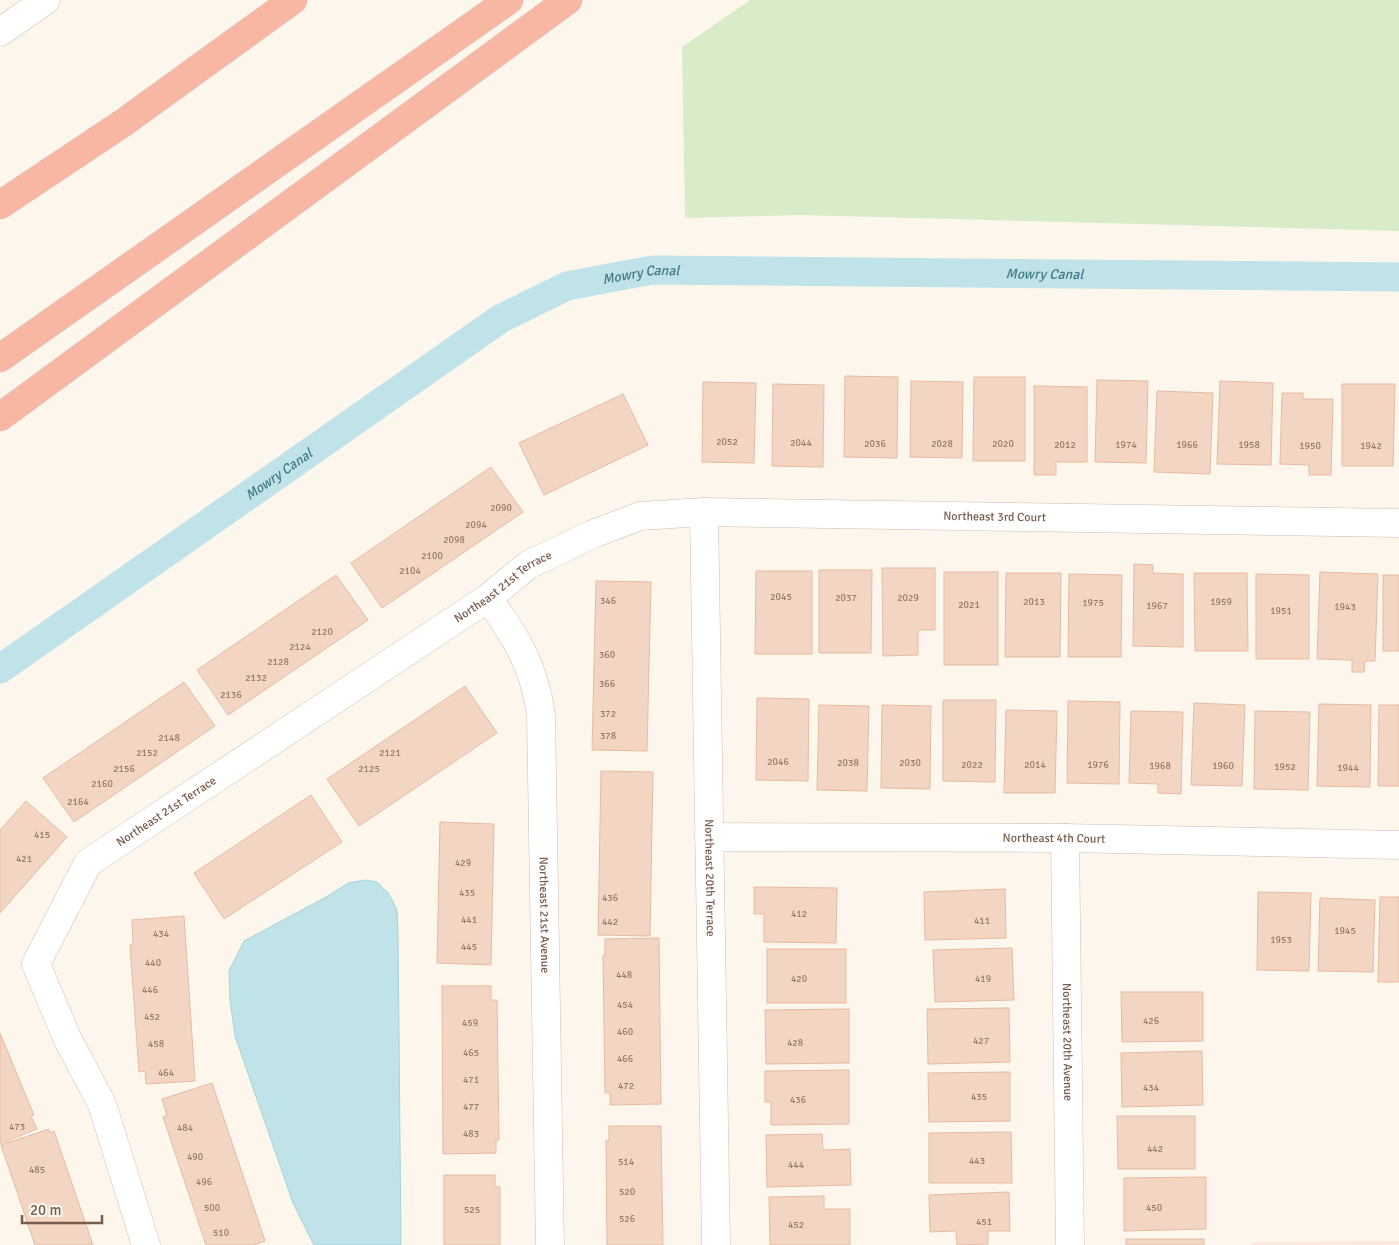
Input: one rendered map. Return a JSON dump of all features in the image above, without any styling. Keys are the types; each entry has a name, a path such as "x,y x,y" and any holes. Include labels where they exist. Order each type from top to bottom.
{"highway":[{"path":"0,205 123,123 293,0"},
{"path":"0,358 509,0"},
{"path":"0,417 568,0"},
{"path":"0,193 123,123"}],"street":[{"path":"0,32 46,0"},
{"name":"Northeast 3rd Court","path":"592,534 640,516 704,512 1399,523"},
{"name":"Northeast 20th Terrace","path":"704,512 716,1245"},
{"name":"Northeast 21st Terrace","path":"146,1245 102,1104 67,1038 36,964 88,863 488,598 528,565 592,534"},
{"name":"Northeast 21st Avenue","path":"488,598 513,633 524,653 538,691 541,715 550,1245"},
{"name":"Northeast 4th Court","path":"709,837 1065,838 1399,845"},
{"name":"Northeast 20th Avenue","path":"1065,838 1070,1245"}],"shaded area":[{"path":"1399,1241 1399,1245 1252,1245 1252,1242"}],"green space":[{"path":"750,0 1399,0 1399,231 801,215 685,218 682,47"}],"water":[{"path":"365,880 377,882 389,894 397,910 401,1245 314,1245 293,1203 235,1036 230,1000 229,971 244,941 328,896 348,883"}],"building":[{"path":"845,376 898,377 897,458 844,457"},
{"path":"974,377 1025,377 1025,461 973,461"},
{"path":"1097,380 1148,381 1146,463 1095,462"},
{"path":"911,381 963,382 962,458 910,457"},
{"path":"1220,381 1273,383 1271,465 1217,464"},
{"path":"703,382 756,383 754,463 702,462"},
{"path":"773,384 824,385 823,467 772,466"},
{"path":"1342,384 1395,384 1393,466 1342,466"},
{"path":"1034,386 1087,387 1087,462 1056,462 1056,475 1034,475"},
{"path":"1157,391 1213,393 1210,474 1154,472"},
{"path":"1282,393 1303,393 1303,399 1333,399 1331,475 1309,475 1309,465 1280,464"},
{"path":"623,394 648,445 544,495 519,443"},
{"path":"491,467 523,512 382,608 351,563"},
{"path":"1134,564 1153,565 1153,573 1183,574 1183,647 1133,646"},
{"path":"882,568 935,568 935,630 918,630 918,655 883,656"},
{"path":"819,570 872,570 871,653 819,653"},
{"path":"756,571 812,571 812,654 755,654"},
{"path":"944,572 998,572 998,665 944,665"},
{"path":"1320,572 1378,574 1375,661 1365,661 1364,672 1352,672 1352,660 1317,659"},
{"path":"1006,573 1061,573 1060,657 1005,657"},
{"path":"1194,573 1247,573 1248,651 1195,651"},
{"path":"1069,574 1122,575 1121,657 1068,657"},
{"path":"1256,574 1309,575 1309,659 1256,659"},
{"path":"336,575 368,620 228,715 197,670"},
{"path":"1383,575 1399,575 1399,651 1383,651"},
{"path":"596,581 651,582 647,751 592,750"},
{"path":"184,682 215,726 74,822 43,778"},
{"path":"465,686 497,733 359,826 327,779"},
{"path":"757,698 809,699 808,781 756,780"},
{"path":"943,700 996,700 995,782 943,781"},
{"path":"1068,701 1120,702 1119,784 1067,783"},
{"path":"1194,703 1245,705 1242,786 1191,785"},
{"path":"1319,704 1371,705 1370,787 1317,786"},
{"path":"819,705 869,706 867,791 817,790"},
{"path":"882,705 931,706 930,789 881,788"},
{"path":"1379,705 1399,705 1399,786 1378,786"},
{"path":"1006,710 1057,711 1055,793 1004,793"},
{"path":"1131,711 1183,712 1181,794 1158,793 1158,784 1129,783"},
{"path":"1255,711 1310,712 1308,790 1254,789"},
{"path":"601,771 653,772 650,936 598,935"},
{"path":"311,795 342,842 224,919 194,873"},
{"path":"26,801 67,837 0,913 0,830"},
{"path":"440,822 494,824 491,965 437,963"},
{"path":"754,887 837,888 836,943 764,942 764,914 754,914"},
{"path":"1005,889 1006,938 925,940 924,892"},
{"path":"1258,892 1311,893 1309,971 1257,970"},
{"path":"1380,897 1399,897 1399,982 1378,982"},
{"path":"1320,898 1375,900 1373,972 1318,971"},
{"path":"184,916 195,1081 146,1084 145,1071 139,1072 130,945 133,945 132,920"},
{"path":"659,938 661,1104 610,1105 610,1093 605,1093 603,955 605,955 605,939"},
{"path":"1012,948 1014,1000 935,1002 933,950"},
{"path":"767,949 846,949 846,1003 767,1003"},
{"path":"442,986 491,986 491,1000 497,1000 499,1140 496,1140 496,1153 443,1154"},
{"path":"1121,992 1203,992 1203,1041 1122,1042"},
{"path":"1009,1008 1010,1062 928,1064 927,1009"},
{"path":"849,1009 849,1063 766,1064 765,1010"},
{"path":"0,1033 34,1115 31,1116 37,1129 0,1144"},
{"path":"1202,1051 1203,1105 1122,1107 1121,1053"},
{"path":"849,1070 849,1124 771,1125 771,1102 765,1102 765,1071"},
{"path":"1010,1072 1010,1121 929,1122 928,1073"},
{"path":"212,1083 265,1241 254,1245 206,1245 163,1117 167,1115 162,1099"},
{"path":"1117,1116 1195,1116 1195,1169 1118,1169"},
{"path":"609,1126 661,1126 663,1245 607,1245 606,1140 609,1141"},
{"path":"49,1129 50,1133 54,1131 93,1245 35,1245 1,1145"},
{"path":"1011,1132 1012,1183 929,1183 929,1133"},
{"path":"822,1134 823,1150 850,1149 851,1185 767,1187 766,1135"},
{"path":"444,1175 495,1175 495,1187 500,1187 500,1245 444,1245"},
{"path":"1206,1177 1206,1229 1124,1231 1124,1178"},
{"path":"1009,1192 1010,1231 988,1231 988,1244 957,1245 956,1231 930,1232 929,1195"},
{"path":"824,1196 824,1209 850,1209 850,1245 770,1245 769,1197"},
{"path":"1126,1239 1204,1239 1204,1245 1126,1245"}],"waterway":[{"name":"Mowry Canal","path":"0,669 500,319 567,286 652,270 1399,277"}]}
